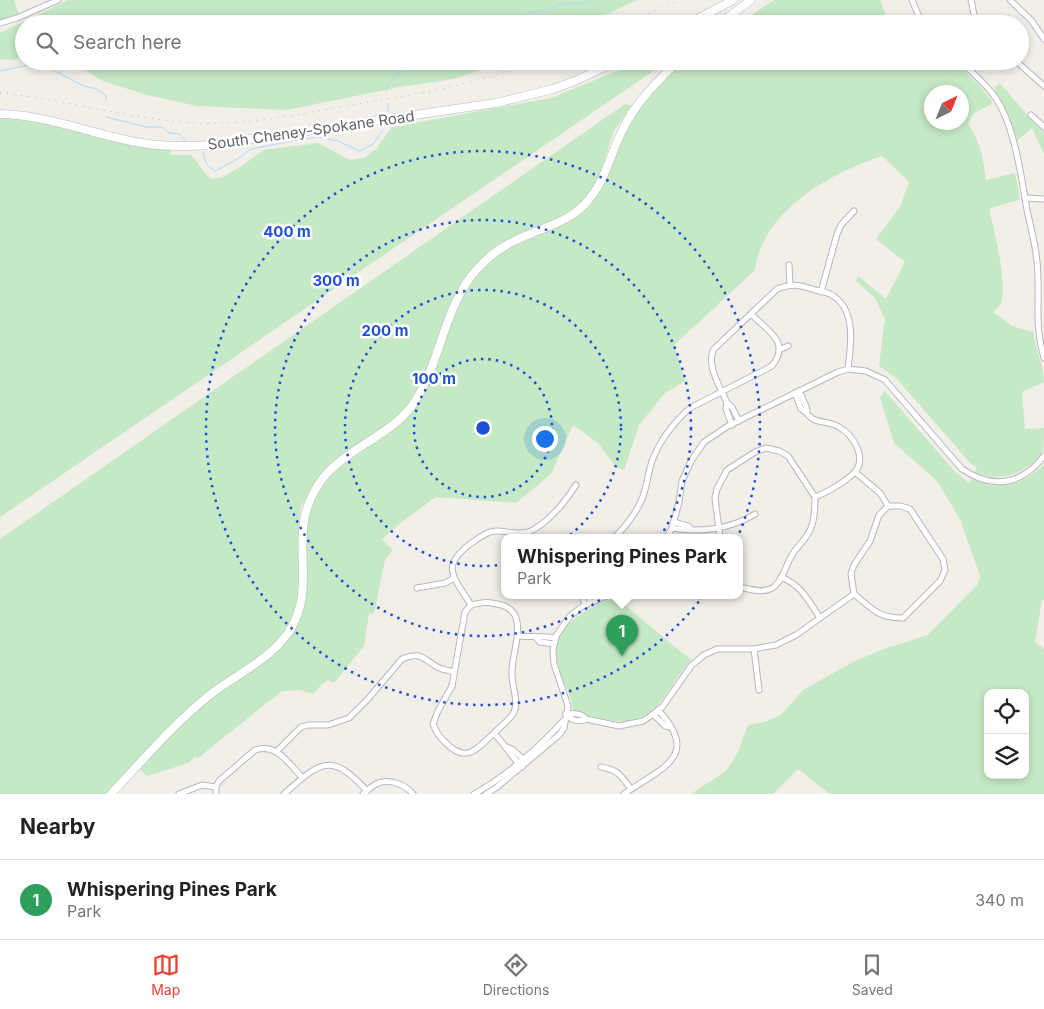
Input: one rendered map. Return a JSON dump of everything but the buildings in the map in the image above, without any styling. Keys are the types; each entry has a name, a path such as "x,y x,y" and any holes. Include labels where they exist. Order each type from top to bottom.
{"street":[{"path":"24,15 58,0"},
{"path":"705,15 733,0"},
{"path":"731,15 752,0"},
{"path":"912,0 918,15"},
{"path":"971,0 975,15"},
{"path":"1010,0 1026,15"},
{"path":"1029,18 1044,39"},
{"path":"0,23 15,19"},
{"name":"South Cheney-Spokane Road","path":"0,114 33,116 131,141 155,145 211,145 496,103 560,86 600,70"},
{"path":"111,794 185,716 208,696 258,663 276,648 290,630 298,612 302,594 304,519 310,499 320,482 332,469 397,422 411,406 424,385 452,311 464,287 478,268 499,249 569,217 585,204 600,186 621,131 629,117 639,103 670,70"},
{"path":"970,70 995,97 1006,119 1013,142 1036,254 1038,278 1037,327 1044,358"},
{"path":"1026,70 1044,86"},
{"path":"1031,115 1044,127"},
{"path":"1025,198 1044,200"},
{"path":"821,292 838,230 854,211"},
{"path":"789,265 790,284"},
{"path":"739,421 732,407 727,403 710,366 710,358 713,350 777,289 790,284 830,294 840,303 850,322 851,344 848,369"},
{"path":"618,534 633,516 642,499 652,462 670,428 690,408 772,366 778,359 781,348 779,342 751,314"},
{"path":"781,348 788,346"},
{"path":"669,534 674,522 682,481 691,461 704,442 739,421 838,372 848,369 866,371 885,380 962,469 975,478 990,482 1010,481 1026,474 1044,456"},
{"path":"797,392 806,406 806,412 812,418 837,425 846,432 857,445 860,457 856,472 826,493 814,497"},
{"path":"727,403 726,408 732,425"},
{"path":"720,534 715,498 716,489 727,470 755,452 766,448 779,451 788,456 814,497 815,512 812,526 807,537 792,555 781,577 772,588 764,591 743,588"},
{"path":"856,472 880,492 888,506"},
{"path":"471,605 454,578 452,564 456,556 486,533 495,531 524,533 532,530 557,511 576,484"},
{"path":"888,506 910,508 942,559 945,570 940,581 903,618 889,618 877,614 854,594 850,574 870,541 879,515 888,506"},
{"path":"672,528 686,531 691,529 719,528 736,524 755,514"},
{"path":"674,522 688,526 691,529"},
{"path":"781,577 793,582 801,589 820,618"},
{"path":"417,588 445,583 454,578"},
{"path":"565,717 578,714 586,720 619,726 643,721 658,710 691,666 704,655 717,649 754,649 776,644 796,635 854,594"},
{"path":"585,599 588,604"},
{"path":"588,599 588,604"},
{"path":"475,794 522,763 559,735 564,728 568,706 557,678 554,664 555,641 562,625 570,616 600,599"},
{"path":"483,602 508,606 515,613 518,636 512,671 512,685 516,702 514,713 475,750 460,754 452,750 436,734 433,724 452,686 465,612 471,605 483,602"},
{"path":"518,636 536,638 540,642 555,641"},
{"path":"754,649 759,690"},
{"path":"277,751 301,727 328,725 349,718 402,659 410,655 418,655 442,669 454,672"},
{"path":"624,794 669,763 676,756 678,747 677,737 668,721 658,710"},
{"path":"653,714 665,726 670,727"},
{"path":"494,733 507,747 512,748 522,763"},
{"path":"216,794 216,787 219,782 255,750 269,748 277,751 302,777"},
{"path":"486,794 497,787 522,763"},
{"path":"284,794 302,777 315,768 325,765 334,765 353,775 365,792 377,783 389,782 398,783 409,789 413,794"},
{"path":"601,767 618,772 631,789"},
{"path":"178,794 202,785 216,787"}],"green space":[{"path":"0,0 14,0 19,14 0,20"},
{"path":"68,0 637,0 605,15 37,15"},
{"path":"774,0 880,0 886,15 752,15"},
{"path":"15,26 15,59 0,59 0,33"},
{"path":"85,70 482,70 453,79 400,87 286,110 197,106 147,95 103,81"},
{"path":"619,70 655,70 0,517 0,114 171,146 171,155 191,155 212,179 223,177 264,150 318,143 350,160 364,158 376,149 392,127 551,98"},
{"path":"673,70 963,70 980,86 993,103 973,114 969,122 969,85 924,85 924,130 969,130 969,126 981,151 986,180 1015,173 1020,199 989,209 1000,257 1003,283 1001,303 993,312 1012,326 1033,332 1043,369 1044,382 1022,392 1025,429 1044,428 1043,451 1034,462 1017,473 996,477 975,472 977,467 972,465 896,378 879,366 885,319 875,298 856,281 858,276 886,299 905,262 876,239 900,207 909,182 882,156 862,163 821,184 785,212 770,230 760,249 755,270 674,345 685,381 665,393 639,425 624,470 616,467 598,443 573,425 551,474 516,503 436,497 382,539 393,550 385,560 374,614 369,613 364,646 334,683 329,680 322,684 313,694 300,690 282,691 198,758 195,757 188,763 147,776 138,768 209,699 277,651 293,632 302,611 307,588 306,519 313,499 333,472 393,430 409,414 422,395 434,371 460,297 475,275 494,256 587,206 622,133 646,99"},
{"path":"1000,83 1044,132 1044,154 1032,128 1017,141 1010,118 994,89"},
{"path":"625,104 632,105 614,131 597,183 584,201 566,214 497,245 474,266 455,293 425,375 412,400 394,420 333,463 314,484 301,507 298,531 300,580 297,602 290,621 275,645 208,692 185,712 107,794 0,794 0,539"},
{"path":"885,391 955,472 969,483 972,479 991,485 1006,485 1027,478 1044,464 1044,600 1042,600 1035,642 1044,649 1044,794 830,794 798,769 773,794 691,794 726,771 738,752 748,725 765,722 781,715 803,690 855,661 884,649 928,635 978,584 980,576 960,519 937,481 894,443 880,397"},
{"path":"610,599 617,599 691,660 657,706 647,714 636,719 621,721 591,717 573,710 570,696 559,671 558,642 570,622 590,608"}],"waterway":[{"path":"525,15 567,3 588,3 591,0"},
{"path":"0,71 15,68"},
{"path":"53,70 84,86 97,89 106,96 106,100"},
{"path":"386,91 389,83 399,72 411,70"},
{"path":"388,104 388,112"},
{"path":"106,117 146,127 162,127 169,133 179,134 185,140"},
{"path":"203,152 207,165 215,171 236,160 251,149 318,137 338,141 360,151 373,144 383,130"}],"railway":[{"path":"644,15 680,0"},
{"path":"0,93 46,99 161,120 227,123 293,115 424,92 468,83 509,70"}],"place":[{"name":"Whispering Pines Park","path":"622,656"}]}
